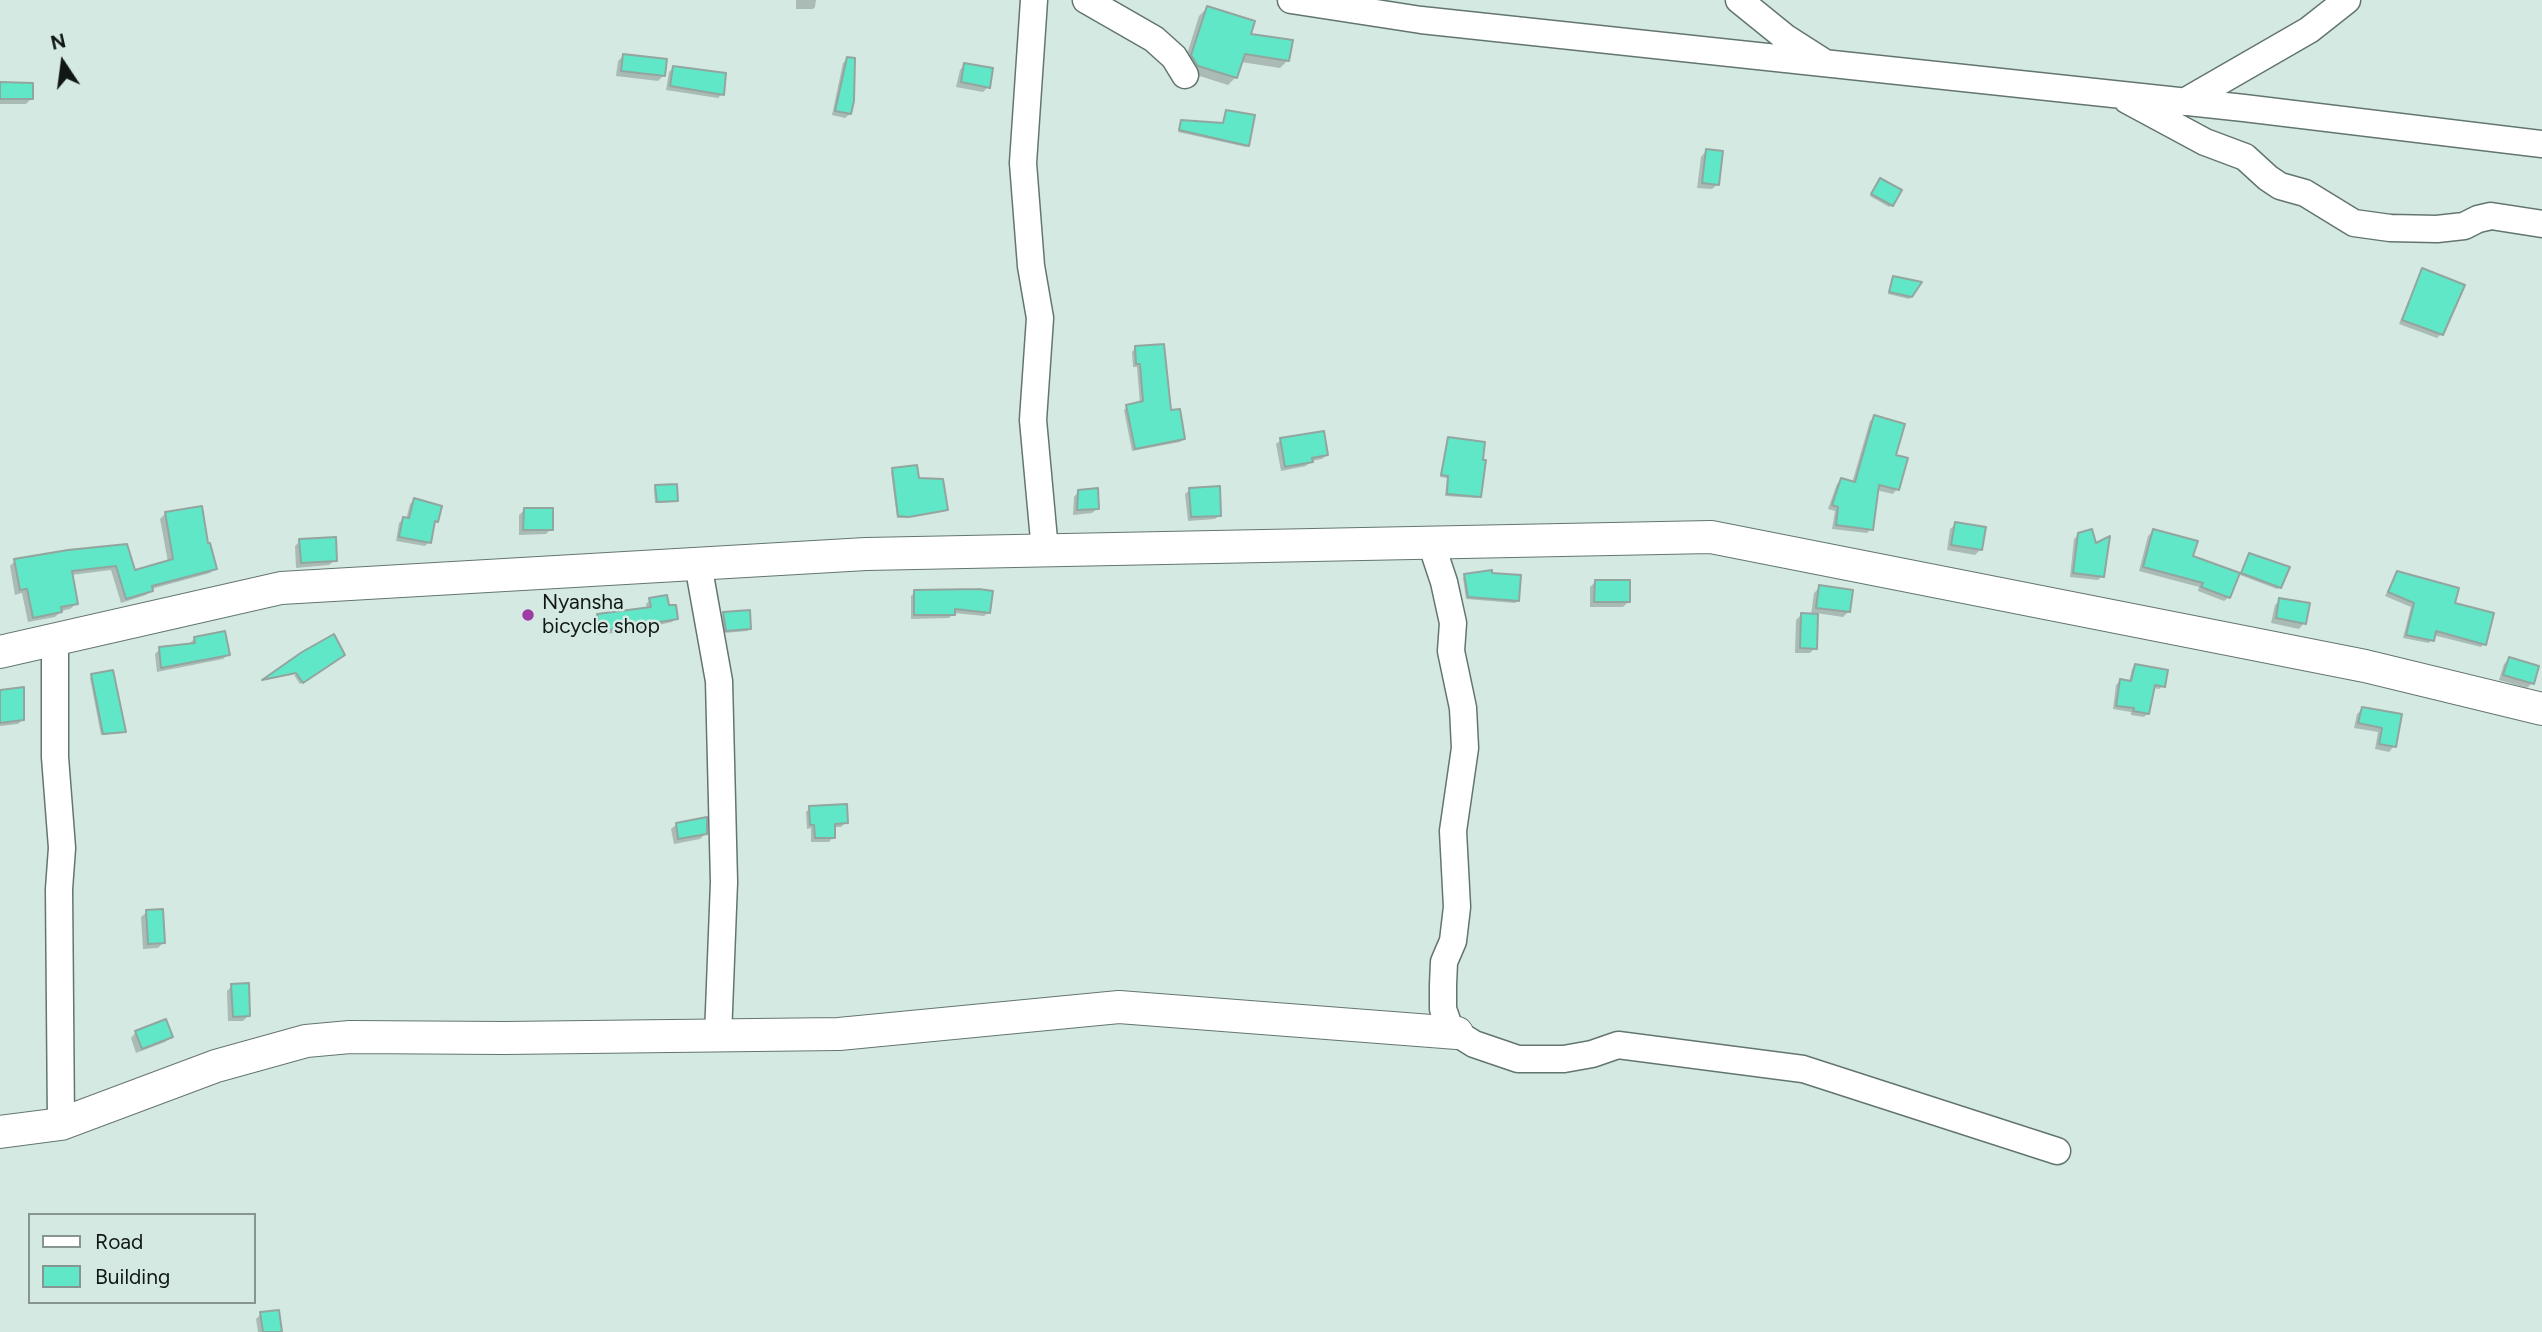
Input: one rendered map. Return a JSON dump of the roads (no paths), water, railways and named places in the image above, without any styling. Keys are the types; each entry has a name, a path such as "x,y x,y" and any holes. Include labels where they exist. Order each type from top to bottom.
{"street":[{"path":"1034,0 1023,163 1031,266 1040,318 1033,420 1045,551"},
{"path":"1086,0 1154,39 1174,57 1185,75"},
{"path":"1291,0 1422,20 1590,36 2542,144"},
{"path":"1738,0 1786,38 1827,64"},
{"path":"2184,102 2309,30 2347,0"},
{"path":"2120,95 2205,142 2245,157 2280,186 2305,193 2354,223 2390,228 2437,229 2464,226 2491,216 2542,224"},
{"path":"0,652 281,588 866,554 1711,537 2365,666 2542,709"},
{"path":"1431,543 1444,582 1453,623 1451,651 1464,708 1465,748 1453,831 1457,906 1453,941 1444,962 1443,1009 1450,1029 1474,1044 1518,1059 1564,1059 1592,1054 1618,1045 1803,1069 2057,1151"},
{"path":"698,564 719,681 724,882 718,1036"},
{"path":"55,641 55,769 62,848 59,889 61,1124"},
{"path":"0,1132 61,1124 216,1066 306,1041 350,1037 839,1034 1119,1007 1457,1033"}],"place":[{"name":"Nyansha bicycle shop","path":"528,615"}]}
